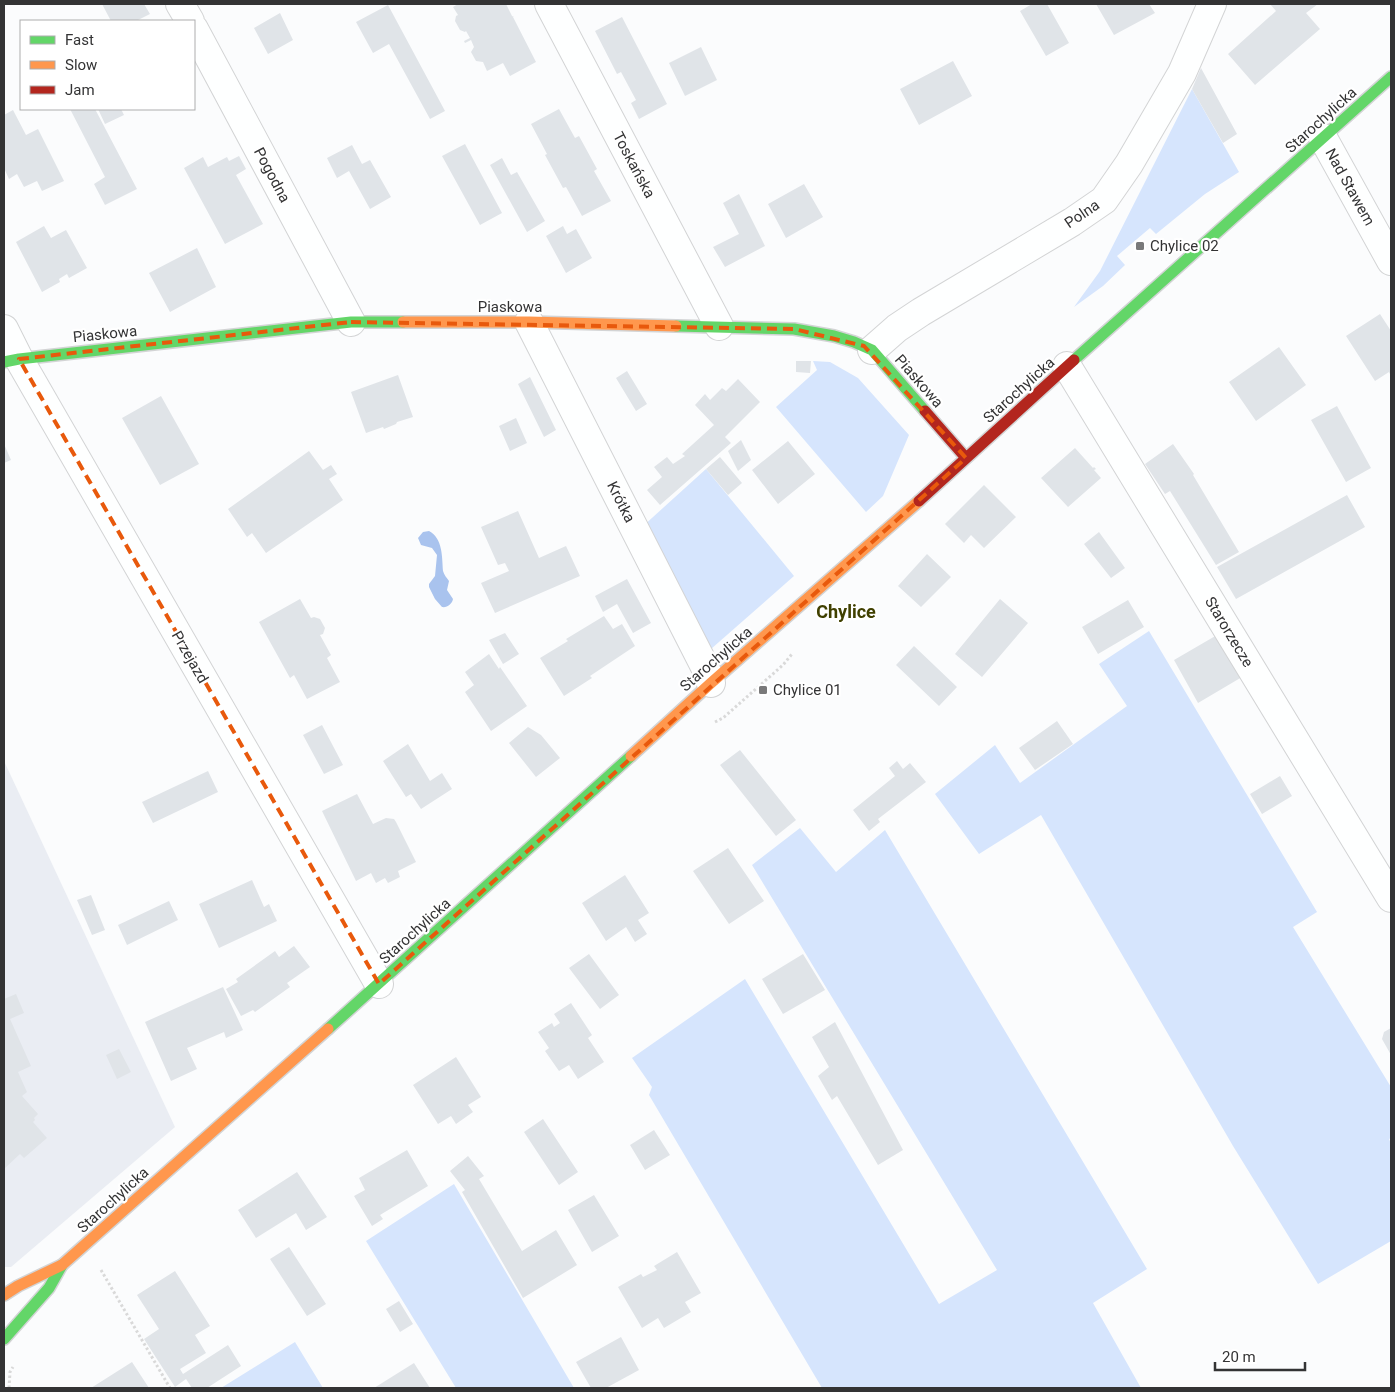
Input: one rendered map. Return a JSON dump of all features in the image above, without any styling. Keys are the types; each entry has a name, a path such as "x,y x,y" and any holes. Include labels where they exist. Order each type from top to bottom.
{"street":[{"path":"180,4 189,20"},
{"name":"Toskańska","path":"549,4 718,326"},
{"name":"Polna","path":"872,350 897,328 921,312 1072,222 1104,200 1129,164 1182,72 1212,4"},
{"name":"Pogodna","path":"195,31 351,322"},
{"name":"Starochylicka","path":"4,1295 18,1286 62,1265 379,984 711,683 891,526 1391,77"},
{"name":"Nad Stawem","path":"1323,138 1391,261"},
{"name":"Piaskowa","path":"12,361 351,322 529,322 794,329 857,343 872,350 966,458"},
{"name":"Krótka","path":"529,322 705,667 711,683"},
{"name":"Przejazd","path":"4,329 12,361 379,984"},
{"name":"Starorzecze","path":"1067,366 1391,898"},
{"name":"Starochylicka","path":"4,1339 49,1288 62,1265"}],"path":[{"path":"100,1267 170,1388"}],"highlighted area":[{"path":"351,322 794,329 864,346 966,458 379,984 19,359"}],"shaded area":[{"path":"1192,89 1239,172 1205,194 1156,234 1150,228 1117,256 1125,265 1103,286 1074,307 1100,271"},
{"path":"813,361 830,362 858,378 909,435 883,496 866,512 776,407 817,370"},
{"path":"706,469 794,576 711,649 642,527"},
{"path":"1149,631 1317,912 1293,927 1391,1087 1391,1138 1389,1139 1391,1144 1391,1241 1318,1284 1233,1146 1041,815 979,854 935,794 995,745 1020,783 1127,706 1099,664"},
{"path":"4,761 175,1127 11,1267 4,1267"},
{"path":"800,828 836,872 885,830 1147,1269 1093,1303 1141,1388 822,1388 649,1095 652,1087 632,1058 745,979 939,1304 997,1270 752,865"},
{"path":"454,1184 574,1388 456,1388 366,1241"},
{"path":"295,1342 323,1388 221,1388"}],"water":[{"path":"429,531 434,534 439,543 443,571 449,581 447,590 453,599 446,607 442,607 435,599 429,587 435,576 437,555 432,548 421,545 418,538 423,532"}],"building":[{"path":"102,4 144,4 150,14 138,20 110,20"},
{"path":"458,4 506,4 536,62 510,76 503,63 487,71 483,62 476,61 471,52 474,47 471,40 465,43 464,41 470,38 466,31 460,30 455,21 458,15 453,7"},
{"path":"1032,4 1047,4 1069,43 1046,56 1020,11"},
{"path":"1096,4 1149,4 1155,13 1114,35"},
{"path":"1270,4 1318,4 1306,13 1320,29 1255,85 1228,54 1276,11"},
{"path":"388,5 445,111 430,119 389,44 373,53 356,22"},
{"path":"280,13 293,40 268,54 254,28"},
{"path":"622,17 667,104 639,119 631,103 636,100 621,72 617,74 595,31"},
{"path":"701,47 717,80 685,96 669,63"},
{"path":"953,61 972,96 919,125 900,89"},
{"path":"1201,68 1237,134 1223,143 1192,89"},
{"path":"559,109 575,138 579,136 597,169 594,171 611,201 582,216 566,187 563,188 531,124"},
{"path":"13,110 26,135 38,129 64,181 42,191 37,181 24,187 17,174 9,179 4,168 4,115"},
{"path":"71,110 96,110 137,189 105,205 94,184 105,177"},
{"path":"98,110 122,110 124,115 105,124"},
{"path":"465,144 502,213 480,225 442,156"},
{"path":"352,145 362,164 370,160 391,197 370,209 349,171 337,178 327,158"},
{"path":"239,156 246,169 236,175 263,224 225,244 184,168 203,157 208,167 227,157 229,161"},
{"path":"502,158 511,175 517,172 545,221 527,232 490,165"},
{"path":"804,184 823,217 786,238 768,204"},
{"path":"739,194 765,246 725,267 713,247 739,234 723,203"},
{"path":"44,226 51,238 66,230 87,268 69,278 67,274 59,279 60,282 42,292 16,242"},
{"path":"563,226 567,234 576,229 592,258 566,273 546,236"},
{"path":"197,248 216,287 170,312 149,273"},
{"path":"1380,314 1391,331 1391,376 1389,372 1375,381 1346,336"},
{"path":"1279,347 1306,385 1256,421 1229,382"},
{"path":"796,361 811,361 810,373 796,372"},
{"path":"627,371 647,404 636,411 616,378"},
{"path":"398,375 413,417 384,429 383,427 366,433 351,392"},
{"path":"530,377 556,430 544,437 518,384"},
{"path":"738,379 760,402 725,437 731,443 660,505 647,490 662,477 654,467 667,457 673,464 685,456 682,454 714,425 695,405 705,394 710,400 722,388 726,391"},
{"path":"161,396 199,464 160,485 122,418"},
{"path":"1337,406 1371,468 1346,482 1311,420"},
{"path":"516,418 527,443 510,451 499,426"},
{"path":"741,440 751,460 738,471 728,451"},
{"path":"788,441 815,474 778,504 752,470"},
{"path":"4,444 11,460 4,463"},
{"path":"1173,444 1194,474 1239,552 1216,565 1170,491 1165,494 1145,464"},
{"path":"1075,448 1096,469 1094,470 1101,478 1068,507 1041,478"},
{"path":"309,451 323,470 331,465 337,474 329,479 343,500 266,553 252,533 247,537 228,509"},
{"path":"720,457 742,483 728,495 706,469"},
{"path":"984,485 1016,517 984,548 971,535 964,543 945,524"},
{"path":"1347,495 1365,527 1236,599 1217,567"},
{"path":"518,511 539,558 566,546 580,576 495,613 481,583 509,571 505,563 498,565 481,527"},
{"path":"1099,532 1125,568 1111,578 1084,544"},
{"path":"927,554 951,577 921,607 898,586"},
{"path":"627,579 651,623 633,633 617,604 603,612 595,596"},
{"path":"300,599 311,618 320,619 325,628 323,634 320,635 331,655 327,658 340,682 307,699 294,675 290,678 259,622"},
{"path":"1000,599 1028,623 982,677 955,654"},
{"path":"1128,600 1144,627 1098,654 1082,627"},
{"path":"604,616 613,629 622,624 635,646 564,696 540,658 568,641 566,639"},
{"path":"505,633 519,654 503,664 489,640"},
{"path":"1217,635 1242,677 1198,703 1174,660"},
{"path":"914,646 957,687 939,706 896,665"},
{"path":"489,654 527,706 491,731 465,692 474,685 465,672"},
{"path":"1057,721 1073,744 1035,770 1019,748"},
{"path":"322,725 343,765 324,774 303,735"},
{"path":"528,727 541,735 560,758 536,777 509,743"},
{"path":"408,744 430,781 442,773 452,789 421,809 411,794 406,797 383,761"},
{"path":"740,750 796,820 776,836 720,765"},
{"path":"897,761 903,769 910,763 926,782 878,819 880,822 869,831 853,810 895,776 889,768"},
{"path":"208,771 218,792 153,823 142,802"},
{"path":"1280,776 1292,796 1262,814 1250,794"},
{"path":"357,794 373,824 386,818 394,819 416,862 398,871 400,877 388,883 385,878 376,883 371,873 356,881 322,811"},
{"path":"728,848 764,901 729,924 693,871"},
{"path":"625,875 649,913 638,920 647,934 635,942 626,927 606,941 582,903"},
{"path":"252,880 264,907 269,904 277,921 219,948 199,904"},
{"path":"91,895 105,930 92,935 77,900"},
{"path":"169,901 178,920 127,945 118,925"},
{"path":"294,946 310,967 287,983 290,987 255,1012 253,1010 241,1016 226,989 238,982 236,979 275,951 279,957"},
{"path":"589,954 619,995 600,1009 569,968"},
{"path":"803,954 825,990 783,1014 762,979"},
{"path":"223,987 243,1030 226,1038 224,1032 187,1048 197,1069 171,1081 145,1022"},
{"path":"16,994 24,1013 10,1019 31,1066 18,1072 27,1092 22,1096 38,1114 33,1122 47,1138 24,1158 20,1154 4,1169 4,999"},
{"path":"571,1003 592,1035 588,1038 604,1062 578,1079 569,1065 559,1071 545,1051 549,1048 538,1032 552,1023 554,1027 560,1023 554,1014"},
{"path":"835,1022 903,1150 878,1165 837,1096 832,1100 818,1076 829,1067 812,1037"},
{"path":"1391,1028 1391,1055 1382,1039 1384,1032"},
{"path":"119,1049 131,1072 117,1079 106,1055"},
{"path":"456,1057 481,1097 468,1105 473,1112 456,1124 451,1116 438,1124 413,1085"},
{"path":"543,1119 578,1172 559,1185 524,1132"},
{"path":"654,1130 670,1155 645,1170 630,1145"},
{"path":"407,1150 428,1186 380,1215 383,1219 372,1226 354,1196 365,1190 359,1178"},
{"path":"468,1156 484,1176 479,1179 522,1251 556,1230 577,1265 523,1298 462,1192 465,1190 450,1171"},
{"path":"297,1172 327,1217 306,1230 296,1213 256,1238 238,1210"},
{"path":"594,1195 619,1236 592,1252 568,1210"},
{"path":"289,1247 326,1304 307,1316 270,1259"},
{"path":"677,1252 701,1293 685,1302 691,1312 664,1328 658,1318 642,1328 618,1287 641,1274 643,1277 657,1270 654,1266"},
{"path":"175,1271 210,1326 195,1335 206,1353 180,1369 183,1374 228,1345 241,1366 207,1388 192,1388 186,1379 175,1387 144,1339 159,1329 137,1295"},
{"path":"399,1301 413,1324 400,1332 386,1309"},
{"path":"621,1337 639,1370 606,1388 591,1388 576,1362"},
{"path":"132,1362 149,1388 91,1388"},
{"path":"414,1363 430,1388 374,1388"}],"traffic: fast":[{"path":"1074,360 1391,77"},
{"path":"4,362 351,322 403,322"},
{"path":"676,326 794,329 834,336 854,342 872,350 925,411"},
{"path":"328,1029 631,756"},
{"path":"4,1339 49,1288 62,1265"}],"traffic: slow":[{"path":"403,322 529,322 676,326"},
{"path":"631,756 711,683 919,501"},
{"path":"4,1295 18,1286 62,1265 328,1029"}],"traffic: jam":[{"path":"919,501 1074,360"},
{"path":"925,411 966,458"}],"place":[{"name":"Chylice 02","path":"1140,246"},
{"name":"Chylice 01","path":"763,690"}],"district":[{"name":"Chylice","path":"846,612"}]}
